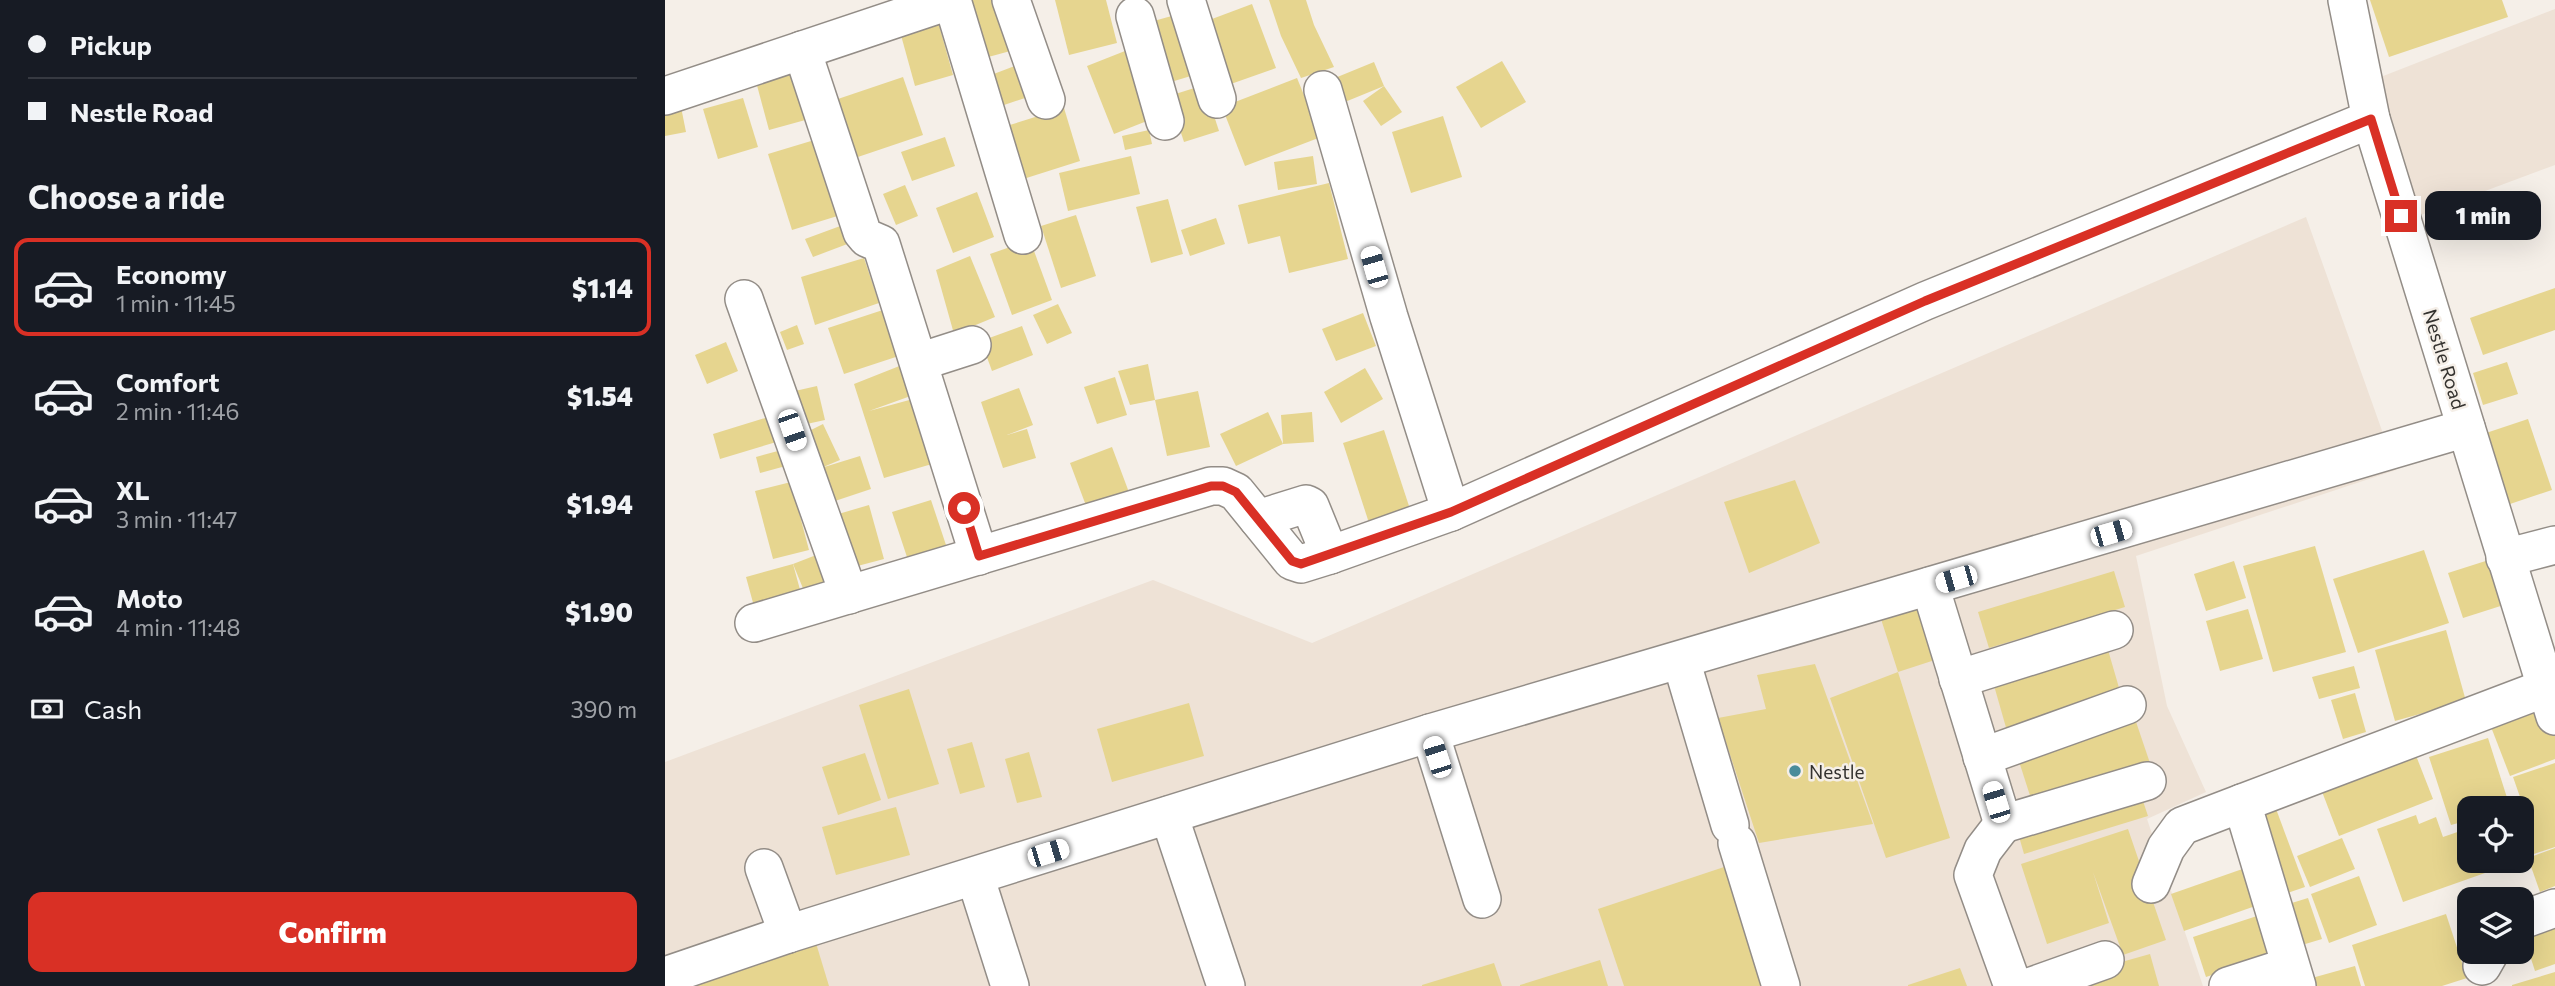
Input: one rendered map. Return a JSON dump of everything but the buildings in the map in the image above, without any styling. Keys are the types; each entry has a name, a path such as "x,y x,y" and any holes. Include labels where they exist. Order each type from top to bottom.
{"street":[{"path":"665,96 952,0 1023,235"},
{"path":"1011,0 1046,100"},
{"path":"1165,121 1132,8 1176,0"},
{"path":"1186,0 1217,99"},
{"name":"Nestle Road","path":"2347,0 2371,119 2550,702"},
{"path":"802,50 862,232 881,244 979,556"},
{"path":"1323,90 1389,317 1451,512"},
{"path":"754,623 1211,486 1223,486 1236,492 1292,561 1301,564 1330,555 1451,512 1925,301 2371,119"},
{"path":"744,299 849,595"},
{"path":"919,362 972,345"},
{"path":"665,976 788,934 1430,733 2466,428"},
{"path":"1258,519 1306,504 1310,506 1330,555"},
{"path":"2505,558 2555,545"},
{"path":"1930,586 2003,824"},
{"path":"1958,679 2114,630"},
{"path":"1681,660 1781,986"},
{"path":"2151,884 2166,848 2182,826 2242,803 2550,702"},
{"path":"1982,757 2127,705"},
{"path":"1430,733 1482,899"},
{"path":"2020,986 2010,978 1973,875 1983,850 2003,824 2147,781"},
{"path":"2228,986 2294,976 2242,803"},
{"path":"1169,815 1226,986"},
{"path":"764,868 788,934"},
{"path":"975,876 1010,986"},
{"path":"2534,916 2555,908"},
{"path":"2032,986 2105,960"}],"shaded area":[{"path":"2555,9 2555,165 2413,218 2373,80"},
{"path":"2306,217 2396,470 2136,556 2167,706 2206,792 2147,819 2203,986 665,986 665,762 1153,580 1312,643"}],"place":[{"name":"Nestle","path":"1795,771"}],"route":[{"path":"964,508 979,556 1211,486 1223,486 1236,492 1292,561 1301,564 1451,512 1925,301 2371,119 2401,216"}]}
